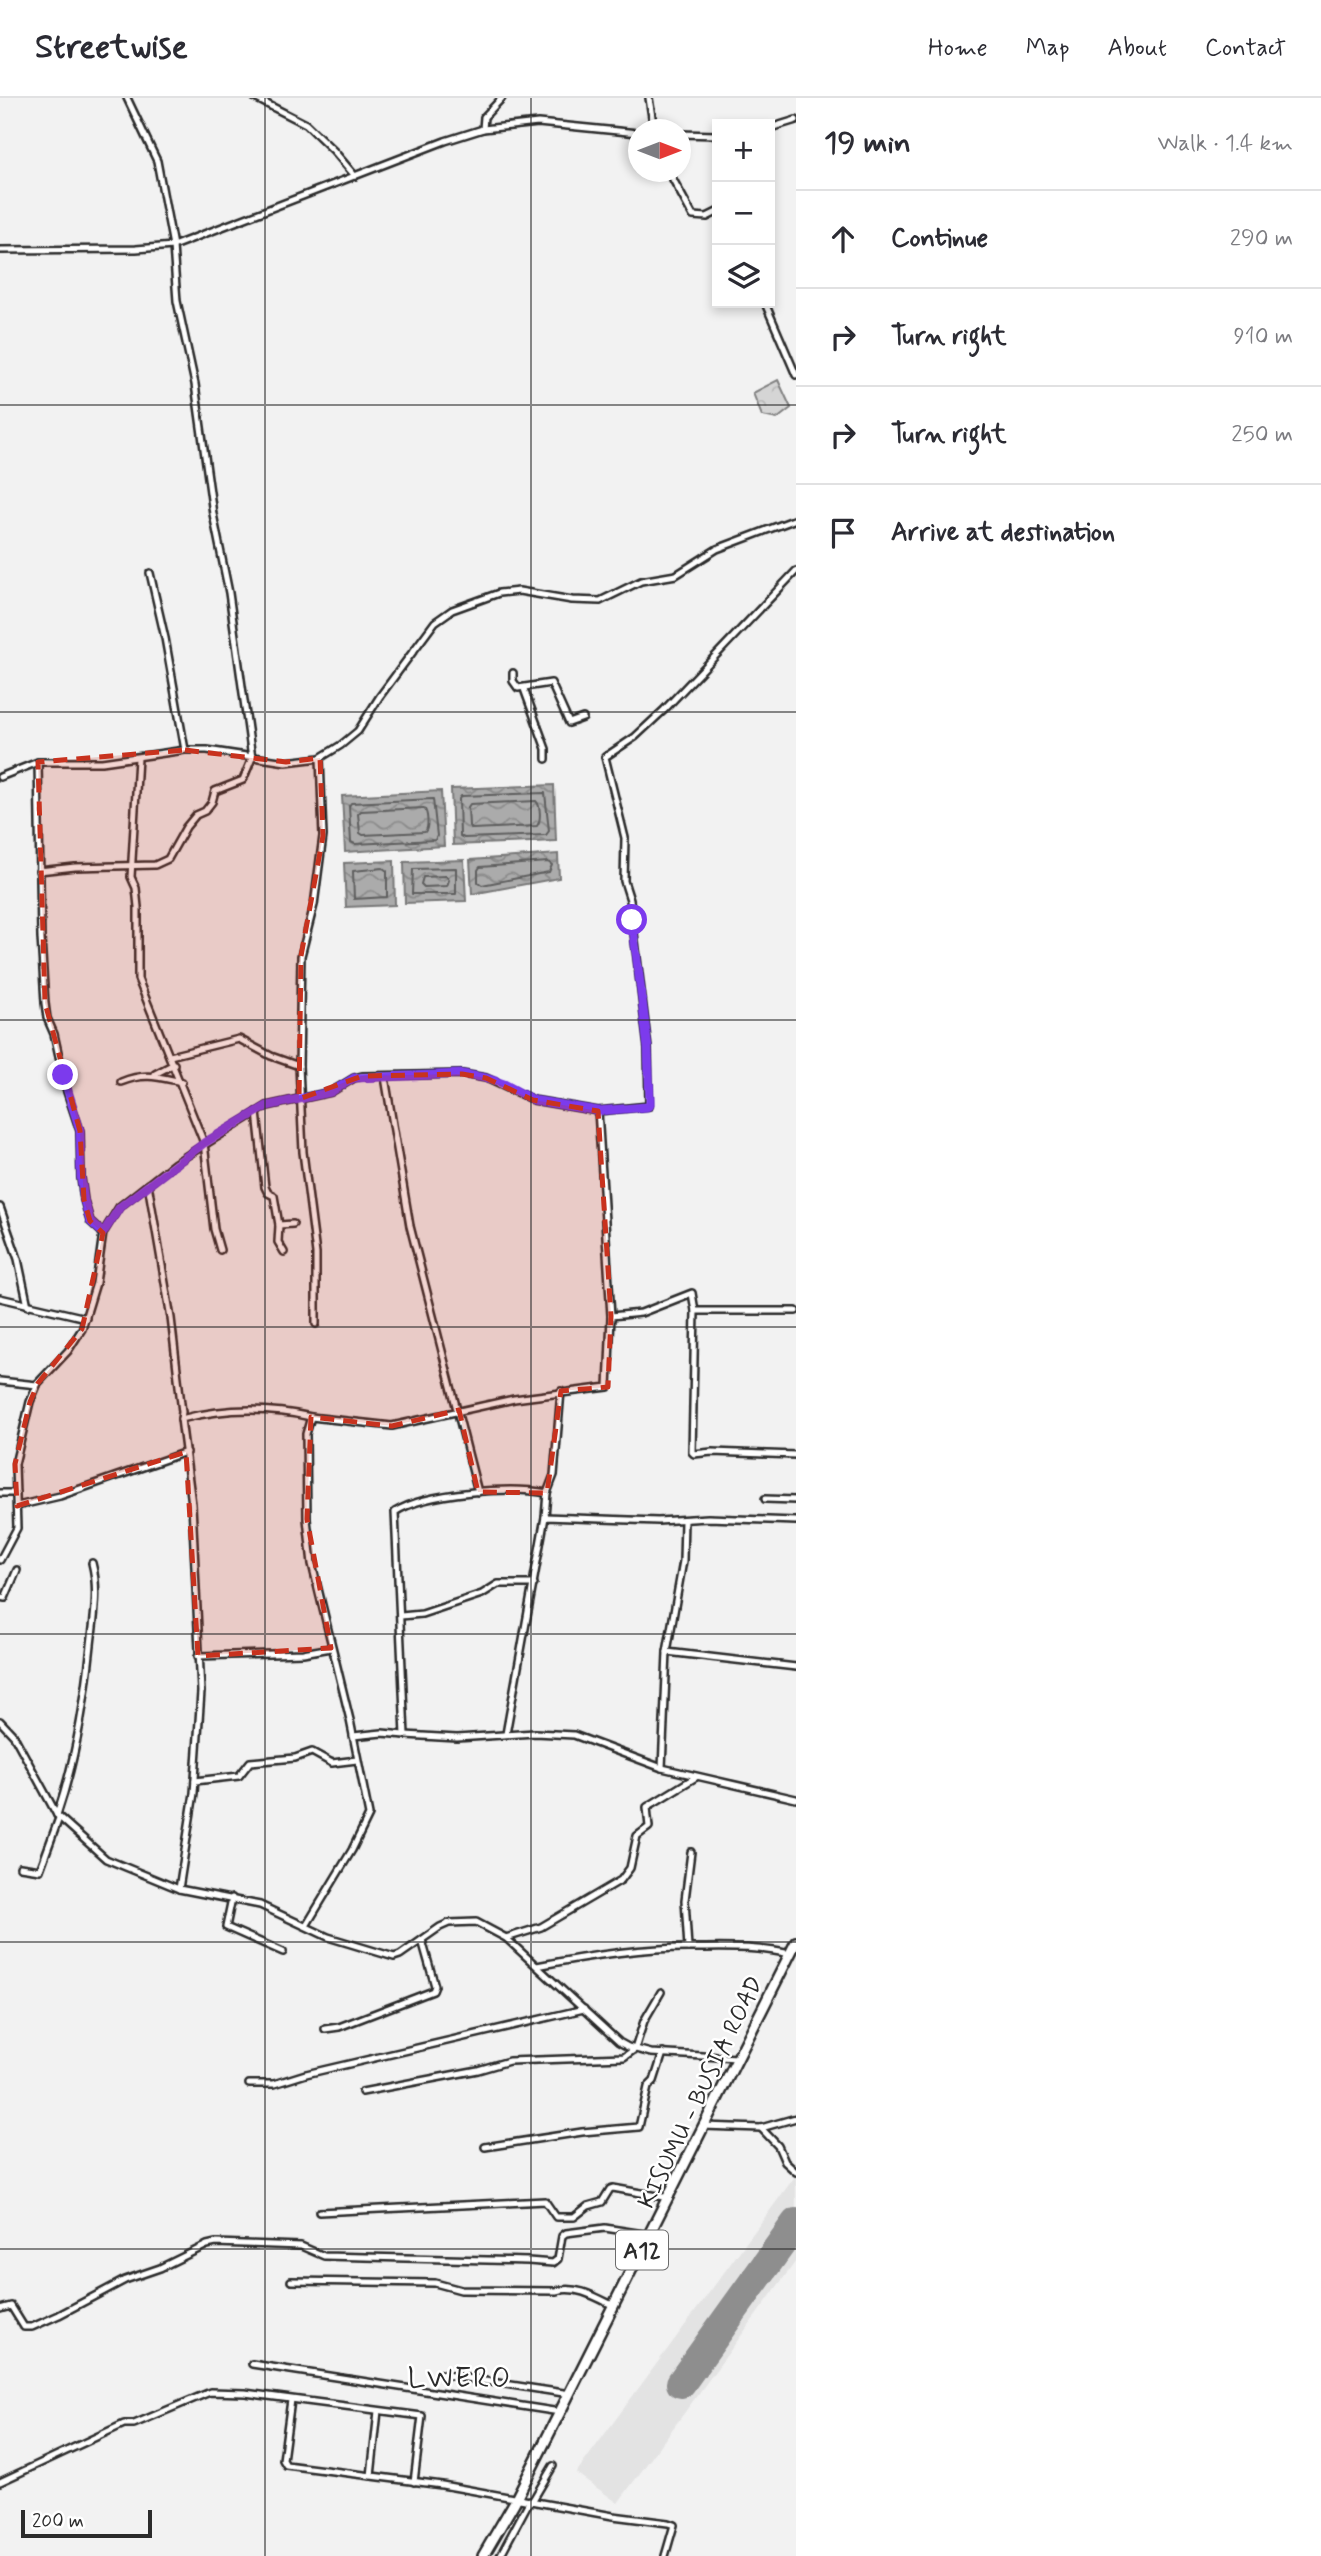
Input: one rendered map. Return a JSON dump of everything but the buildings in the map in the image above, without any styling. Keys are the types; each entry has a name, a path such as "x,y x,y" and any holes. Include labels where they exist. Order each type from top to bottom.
{"highway":[{"name":"KISUMU - BUSIA ROAD","path":"483,2556 570,2394 796,1942"}],"street":[{"path":"39,871 155,865 168,859 186,827 212,802 215,791 243,780 251,758 229,593 213,514 195,384 177,301 173,246 157,161 127,98"},
{"path":"255,98 306,124 355,176"},
{"path":"483,129 484,117 502,98"},
{"path":"649,98 652,119"},
{"path":"775,126 796,120"},
{"path":"0,250 136,249 173,246 445,141 483,129 538,123 628,132"},
{"path":"691,134 712,135"},
{"path":"674,182 693,216 712,214"},
{"path":"767,308 796,375"},
{"path":"0,777 38,762 102,762 185,750 207,750 286,762 320,758 358,731 380,696 435,622 452,610 499,593 519,591 581,601 600,601 641,581 676,575 717,548 796,519"},
{"path":"0,1560 16,1534 15,1464 37,1385 68,1351 86,1318 96,1283 103,1233 120,1207 204,1143 267,1106 331,1092 354,1078 462,1074 504,1084 533,1100 598,1111 650,1105 648,1048 630,900 624,881 625,838 605,757 635,737 664,710 796,571"},
{"path":"150,573 165,638 185,750"},
{"path":"513,673 513,681 518,688 551,683 569,723 583,718"},
{"path":"524,689 546,749 546,759"},
{"path":"138,758 131,877 138,916 138,979 204,1143 214,1229 220,1250"},
{"path":"316,1324 316,1254 299,1099 299,1066 301,956 314,905 323,836 320,758"},
{"path":"38,762 41,950 47,1018 54,1034 67,1092 80,1130 81,1178 87,1210 90,1221 103,1233"},
{"path":"170,1056 239,1040 299,1066"},
{"path":"149,1076 174,1064"},
{"path":"121,1082 136,1076 159,1076 181,1082"},
{"path":"385,1077 410,1226 478,1492"},
{"path":"181,1419 233,1410 274,1410 311,1418 392,1426 561,1391 608,1387 611,1316 598,1111"},
{"path":"257,1112 265,1187 268,1193 274,1196 279,1225 278,1242 284,1252"},
{"path":"148,1184 171,1318 192,1504 201,1692 195,1781 179,1889"},
{"path":"0,1207 18,1259 28,1306"},
{"path":"279,1225 293,1224"},
{"path":"611,1316 641,1313 692,1293 695,1311 690,1437 692,1452 796,1455"},
{"path":"0,1298 86,1318"},
{"path":"695,1311 796,1311"},
{"path":"0,1381 37,1385"},
{"path":"506,1734 534,1584 547,1493 554,1475 561,1391"},
{"path":"306,1926 368,1818 353,1736 313,1564 307,1519 306,1434 311,1418"},
{"path":"17,1506 60,1496 186,1452"},
{"path":"405,1735 396,1512 408,1505 478,1492 547,1493"},
{"path":"0,1493 16,1493"},
{"path":"765,1499 796,1500"},
{"path":"545,1517 796,1521"},
{"path":"662,1768 667,1652 683,1560 684,1520"},
{"path":"20,1867 40,1870 75,1758 84,1709 95,1592 92,1563"},
{"path":"0,1597 5,1597 17,1570"},
{"path":"401,1616 422,1614 482,1594 498,1584 534,1584"},
{"path":"198,1656 303,1653 331,1648"},
{"path":"667,1652 796,1667"},
{"path":"0,1721 14,1736 58,1816 106,1859 179,1889 232,1898 269,1909 328,1937 394,1957 440,1927 463,1921 476,1922 506,1938 620,2042 635,2049 663,2053 737,2058"},
{"path":"353,1736 382,1733 457,1738 556,1732 574,1735 662,1768 796,1799"},
{"path":"195,1781 239,1776 250,1762 295,1758 306,1752 318,1754 332,1763 357,1760"},
{"path":"506,1938 541,1927 621,1881 630,1868 637,1836 649,1827 648,1807 696,1777"},
{"path":"688,1948 685,1900 691,1852"},
{"path":"232,1898 226,1927 283,1952"},
{"path":"325,2029 340,2027 433,1991 435,1986 422,1940"},
{"path":"537,1966 625,1951 688,1948 746,1947 790,1955"},
{"path":"362,2092 478,2070 509,2061 624,2057 635,2049 644,2021 661,1992"},
{"path":"249,2084 274,2084 306,2074 584,2009"},
{"path":"485,2147 582,2132 639,2127 648,2087 654,2081 663,2053"},
{"path":"704,2126 761,2128 796,2118"},
{"path":"761,2128 778,2146 785,2162 796,2172"},
{"path":"319,2211 545,2200 556,2217 574,2217 588,2206 602,2203 613,2188 669,2198"},
{"path":"0,2309 11,2306 24,2327 32,2328 125,2280 160,2269 216,2243 301,2246 324,2256 553,2263 558,2259 562,2236 566,2233 605,2228 650,2235"},
{"path":"291,2281 435,2283 461,2290 555,2291 565,2288 582,2292 614,2306"},
{"path":"252,2364 560,2412"},
{"path":"439,2374 570,2394"},
{"path":"0,2482 124,2424 135,2424 210,2392 245,2393 422,2416 414,2482"},
{"path":"291,2400 285,2464 517,2497 613,2516 671,2524 674,2525 665,2556"},
{"path":"371,2476 378,2411"},
{"path":"500,2556 553,2466"}],"highlighted area":[{"path":"185,750 286,762 320,758 323,836 301,956 299,1099 362,1076 462,1074 486,1078 533,1100 598,1111 611,1316 608,1387 561,1391 547,1493 478,1492 459,1410 392,1426 311,1417 307,1519 331,1648 198,1656 186,1452 17,1506 15,1464 30,1402 38,1383 82,1329 103,1233 90,1221 84,1200 80,1131 45,1003 38,762"}],"shaded area":[{"path":"796,2175 796,2261 618,2503 576,2473"}],"green space":[{"path":"778,380 791,408 777,419 762,416 753,393"}],"water":[{"path":"554,785 556,841 453,845 451,789"},
{"path":"441,791 444,846 345,852 342,796"},
{"path":"558,854 559,878 472,894 470,860"},
{"path":"464,860 466,901 405,903 404,862"},
{"path":"394,861 395,905 346,907 344,863"}],"runway":[{"path":"681,2383 796,2223"}],"district":[{"name":"LWERO","path":"460,2377"}],"route":[{"path":"63,1075 80,1130 84,1200 90,1221 103,1233 120,1207 204,1143 267,1106 331,1092 362,1076 462,1074 504,1084 533,1100 598,1111 647,1107 650,1105 648,1048 632,920"}]}
